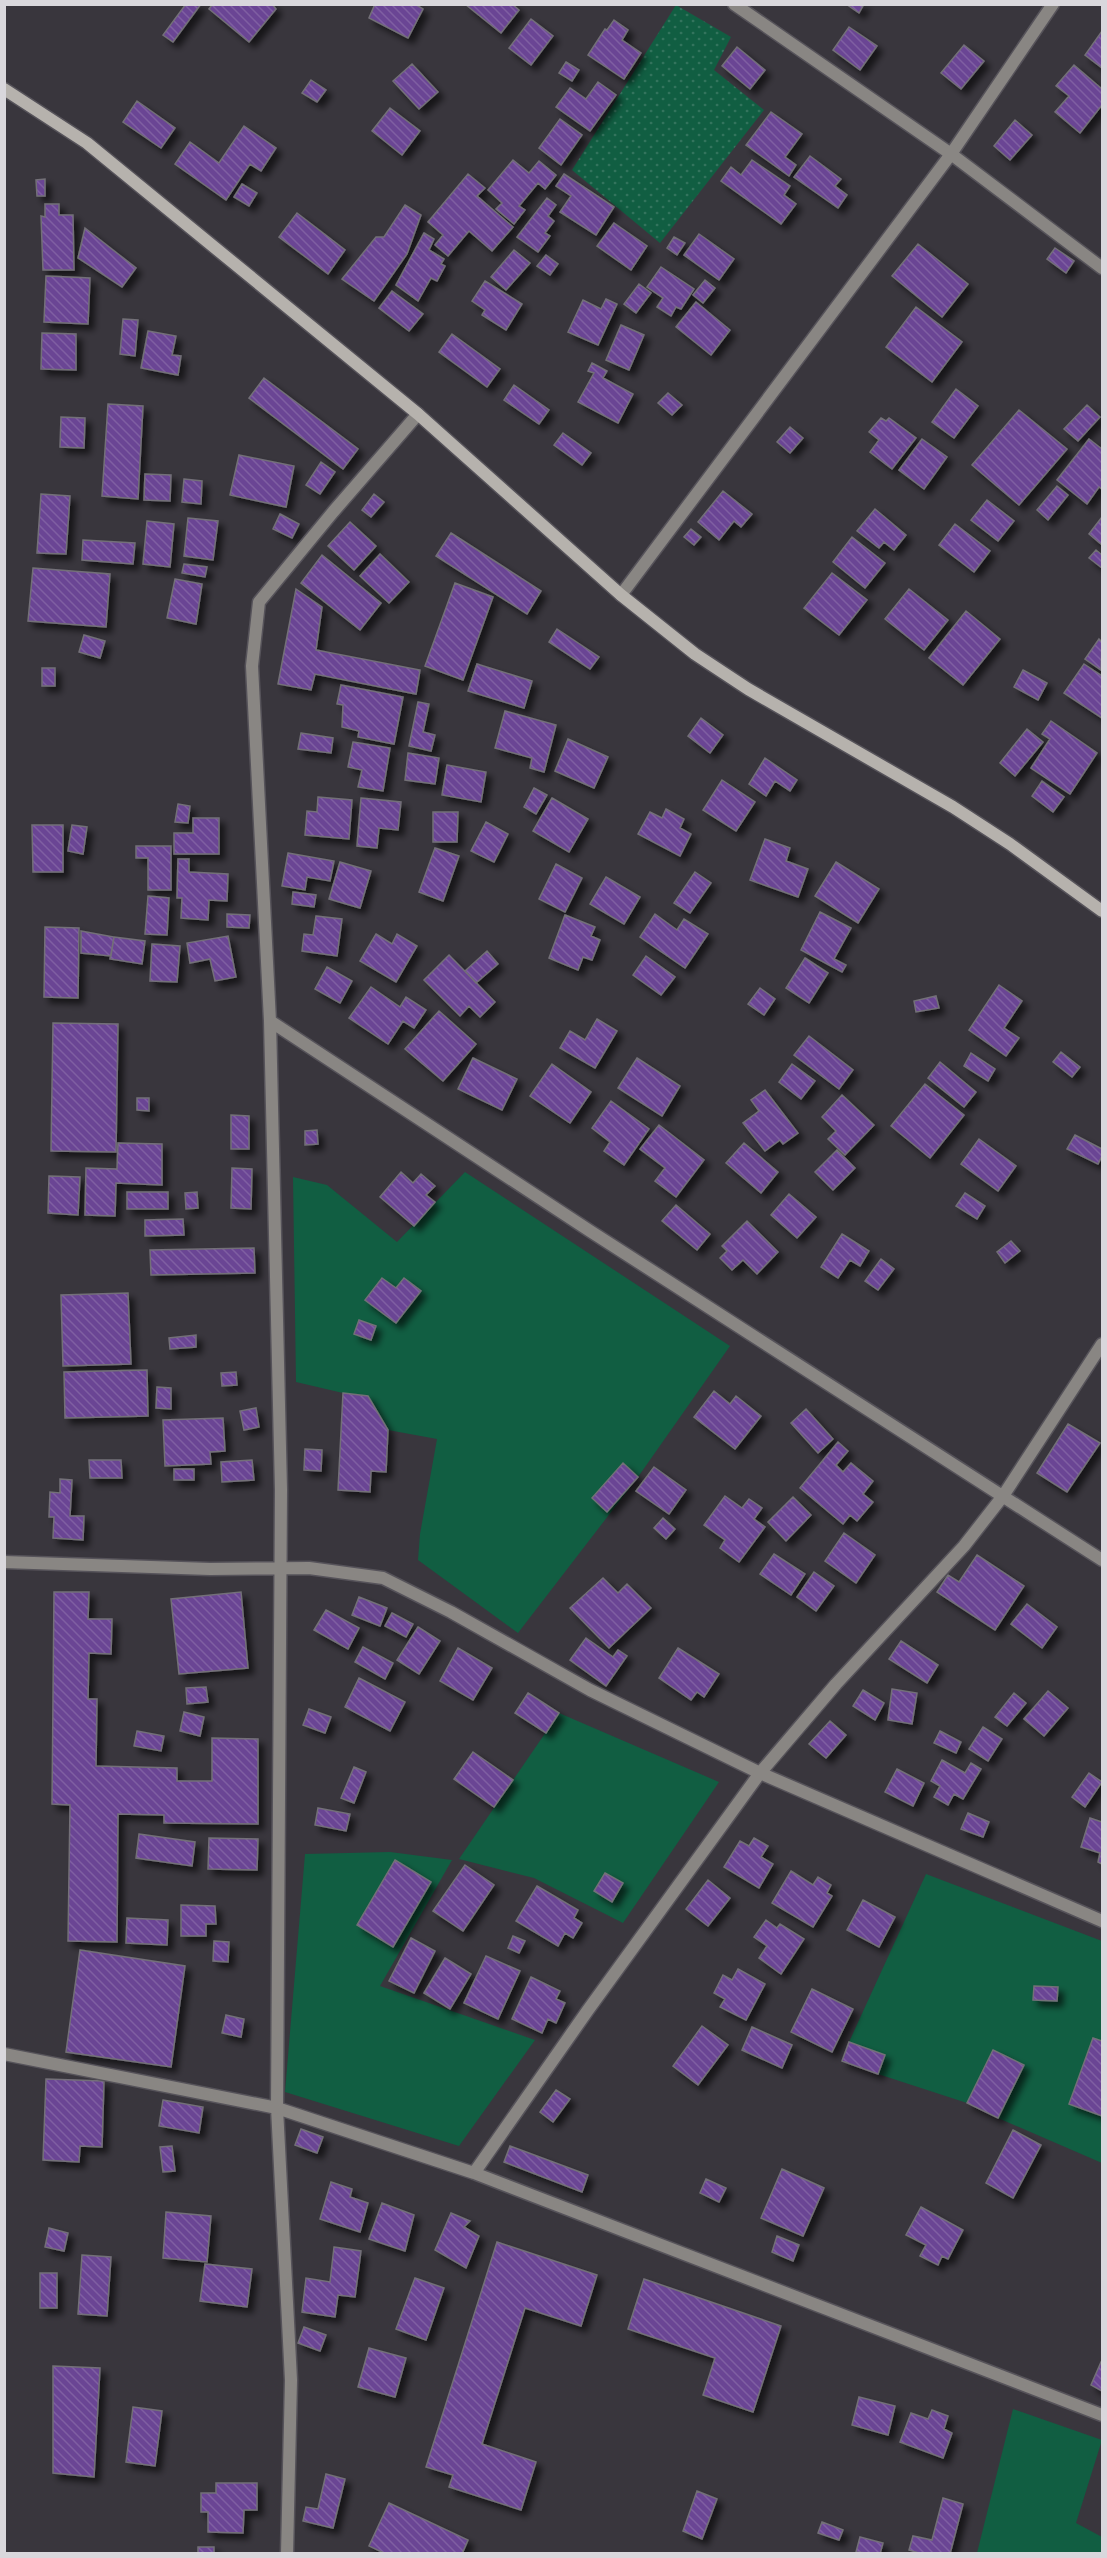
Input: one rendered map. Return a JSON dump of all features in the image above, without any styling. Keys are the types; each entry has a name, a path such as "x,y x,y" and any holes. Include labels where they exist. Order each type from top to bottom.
{"street":[{"path":"734,4 951,154 1102,268"},
{"path":"621,595 951,154 1053,4"},
{"path":"4,89 87,144 418,414 621,595 696,654 739,683 953,807 1010,844 1102,911"},
{"path":"287,2553 291,2380 277,2108 282,1569 270,1021 252,666 259,602 418,414"},
{"path":"270,1021 590,1231 1102,1560"},
{"path":"474,2173 588,2010 760,1773 836,1684 964,1546 1003,1496 1102,1344"},
{"path":"4,1562 144,1567 309,1568 383,1578 451,1612 590,1690 760,1773 1102,1921"},
{"path":"4,2054 277,2108 474,2173 1102,2415"}],"green space":[{"path":"676,5 731,37 714,70 764,110 660,243 572,170"},
{"path":"465,1172 730,1346 638,1477 518,1633 418,1560 420,1534 437,1439 388,1430 368,1396 343,1393 296,1382 293,1177 327,1185 397,1242"},
{"path":"559,1713 719,1782 623,1923 534,1878 459,1859"},
{"path":"390,1852 452,1860 380,1986 535,2040 459,2146 285,2092 305,1854"},
{"path":"926,1874 1102,1941 1102,2163 998,2118 1024,2065 993,2050 967,2103 878,2074 884,2055 849,2042"},
{"path":"1013,2409 1102,2440 1076,2523 1102,2537 1102,2553 977,2553"}],"building":[{"path":"186,4 201,4 173,42 163,35"},
{"path":"213,4 272,4 276,9 249,42 209,9"},
{"path":"375,4 415,4 423,9 408,38 369,18"},
{"path":"465,4 512,4 519,10 501,33"},
{"path":"846,4 864,4 859,13"},
{"path":"531,19 553,36 531,65 509,48"},
{"path":"614,20 628,30 622,40 641,53 624,79 588,55 605,29 607,30"},
{"path":"849,27 877,46 860,70 833,50"},
{"path":"1102,31 1102,68 1085,55"},
{"path":"964,45 984,61 961,89 941,73"},
{"path":"737,47 765,70 750,89 722,66"},
{"path":"566,62 579,70 572,81 559,73"},
{"path":"412,64 438,92 419,109 393,81"},
{"path":"1074,65 1102,89 1102,105 1080,133 1055,112 1069,96 1056,86"},
{"path":"311,80 326,90 317,102 302,93"},
{"path":"598,82 616,95 590,131 556,107 570,88 586,99"},
{"path":"137,101 175,128 161,148 123,122"},
{"path":"390,108 420,131 402,155 372,131"},
{"path":"771,112 802,134 785,157 796,165 789,176 746,145"},
{"path":"560,119 582,135 561,165 539,148"},
{"path":"1015,120 1032,135 1010,160 994,146"},
{"path":"244,126 276,148 261,171 250,164 226,200 175,164 190,142 219,163"},
{"path":"810,156 841,179 835,186 847,195 838,208 794,177"},
{"path":"513,160 529,173 539,161 556,175 545,189 538,183 519,206 525,210 514,224 496,209 502,203 488,190"},
{"path":"752,160 790,186 784,195 796,204 781,224 721,181 731,167 741,175"},
{"path":"468,174 485,188 477,196 513,227 492,251 469,231 448,256 435,245 443,235 428,222"},
{"path":"564,174 614,207 596,235 560,212 571,196 556,186"},
{"path":"45,179 45,196 37,196 36,180"},
{"path":"242,184 257,193 249,206 234,197"},
{"path":"547,198 556,205 548,216 554,221 545,233 550,236 538,252 517,237"},
{"path":"45,204 59,204 59,215 73,215 74,270 43,270 41,216 45,217"},
{"path":"405,205 421,215 407,254 374,301 342,279 376,237 384,237"},
{"path":"297,213 345,250 328,274 279,237"},
{"path":"614,223 647,246 631,270 597,246"},
{"path":"85,228 136,268 122,287 78,258"},
{"path":"424,233 434,239 429,250 444,259 441,264 445,266 437,281 431,278 418,301 396,285"},
{"path":"699,234 734,259 719,280 684,255"},
{"path":"674,237 685,243 677,255 667,248"},
{"path":"918,244 968,284 942,317 892,276"},
{"path":"1055,248 1074,261 1066,273 1047,259"},
{"path":"514,250 530,263 506,290 491,277"},
{"path":"546,255 558,264 550,275 537,266"},
{"path":"661,267 694,289 681,309 676,307 671,316 657,307 663,298 647,287"},
{"path":"46,276 90,278 88,324 44,322"},
{"path":"705,280 715,288 703,303 693,295"},
{"path":"485,281 522,304 506,330 482,315 485,310 472,301"},
{"path":"639,284 651,293 636,313 624,304"},
{"path":"392,291 423,314 409,331 379,308"},
{"path":"606,299 617,304 598,345 568,332 583,300 601,309"},
{"path":"696,302 730,330 711,355 676,327"},
{"path":"916,307 962,342 932,382 886,347"},
{"path":"123,319 138,320 135,356 120,354"},
{"path":"621,325 644,335 629,370 606,360"},
{"path":"148,331 176,336 172,355 181,356 178,375 141,368"},
{"path":"42,333 76,334 76,370 41,369"},
{"path":"452,334 500,369 487,387 439,352"},
{"path":"592,363 607,371 603,378 633,394 618,423 578,402 594,373 588,371"},
{"path":"264,378 358,449 343,469 249,398"},
{"path":"514,385 549,410 539,424 504,400"},
{"path":"956,389 978,406 954,438 932,422"},
{"path":"668,393 682,405 672,415 658,403"},
{"path":"108,404 143,406 138,499 102,496"},
{"path":"1087,405 1100,417 1078,441 1064,429"},
{"path":"1019,410 1067,449 1019,505 972,465"},
{"path":"61,417 85,418 84,448 60,447"},
{"path":"881,418 886,421 889,418 916,438 892,469 870,452 879,440 869,432"},
{"path":"790,427 803,438 790,453 777,442"},
{"path":"563,433 591,453 582,465 554,445"},
{"path":"922,439 947,457 924,489 899,470"},
{"path":"1089,439 1102,449 1102,489 1099,487 1087,504 1057,480"},
{"path":"239,455 294,466 286,507 230,495"},
{"path":"321,462 335,472 320,494 306,485"},
{"path":"145,474 171,475 170,501 144,500"},
{"path":"184,479 202,481 201,504 182,502"},
{"path":"1057,486 1068,495 1048,520 1037,510"},
{"path":"723,491 752,514 741,527 734,521 719,540 698,522"},
{"path":"41,494 70,496 66,554 37,553"},
{"path":"374,494 384,502 371,517 362,510"},
{"path":"987,500 1014,521 998,541 971,520"},
{"path":"875,509 906,535 894,550 884,542 879,548 857,531"},
{"path":"280,514 299,524 292,538 273,529"},
{"path":"1102,517 1102,545 1089,534"},
{"path":"188,518 218,521 213,560 184,556"},
{"path":"147,521 174,524 170,567 143,564"},
{"path":"350,522 376,546 354,570 328,546"},
{"path":"955,524 990,551 974,572 939,545"},
{"path":"691,529 701,537 694,545 684,537"},
{"path":"451,533 541,591 527,614 436,556"},
{"path":"852,537 885,563 865,588 833,562"},
{"path":"83,540 135,543 133,564 82,560"},
{"path":"1096,550 1102,555 1102,568 1089,558"},
{"path":"380,554 409,582 389,603 360,576"},
{"path":"322,555 381,603 360,630 301,583"},
{"path":"184,564 207,567 205,577 182,573"},
{"path":"33,568 110,574 106,627 28,621"},
{"path":"832,573 867,600 839,635 804,608"},
{"path":"175,579 202,584 196,624 167,618"},
{"path":"455,583 493,597 463,680 425,666"},
{"path":"296,589 322,607 316,650 420,670 416,694 315,674 311,690 278,684"},
{"path":"909,589 948,620 924,650 885,619"},
{"path":"966,611 1000,639 963,685 929,658"},
{"path":"557,629 599,657 590,669 549,642"},
{"path":"84,635 105,641 100,658 79,652"},
{"path":"1099,639 1102,642 1101,670 1085,659"},
{"path":"477,664 532,681 524,708 468,691"},
{"path":"1084,664 1102,676 1102,718 1064,693"},
{"path":"42,668 55,668 55,686 42,686"},
{"path":"1023,670 1047,683 1038,700 1014,687"},
{"path":"341,685 403,697 394,744 358,737 359,731 342,727 343,705 337,704"},
{"path":"418,702 429,704 423,732 435,735 431,751 409,746"},
{"path":"505,711 556,725 544,772 530,768 532,758 495,748"},
{"path":"701,718 723,735 710,753 688,736"},
{"path":"1051,721 1097,753 1070,794 1031,768 1050,739 1042,734"},
{"path":"1027,729 1043,742 1015,776 1000,763"},
{"path":"301,733 333,738 331,753 298,749"},
{"path":"568,739 608,757 594,788 555,771"},
{"path":"353,742 390,748 383,791 358,787 362,770 348,767"},
{"path":"408,753 439,758 435,784 405,780"},
{"path":"765,758 797,780 790,791 775,781 766,796 749,784"},
{"path":"447,765 486,772 481,802 442,795"},
{"path":"722,780 755,802 736,831 703,810"},
{"path":"1042,781 1064,797 1053,812 1032,796"},
{"path":"534,788 547,795 536,814 524,807"},
{"path":"318,797 352,800 349,839 305,835 307,811 317,812"},
{"path":"361,798 401,802 398,830 379,828 377,848 357,846"},
{"path":"552,798 588,819 569,852 533,831"},
{"path":"178,804 190,806 188,823 175,822"},
{"path":"666,809 684,819 680,828 691,834 680,856 638,834 650,812 662,818"},
{"path":"433,812 458,812 457,842 433,842"},
{"path":"193,818 219,818 219,854 174,854 174,833 193,833"},
{"path":"486,822 508,834 494,862 471,851"},
{"path":"32,825 63,825 63,872 33,872"},
{"path":"72,825 87,827 83,854 68,851"},
{"path":"765,839 790,848 786,861 808,869 798,897 750,880"},
{"path":"136,846 171,846 171,890 148,890 148,858 136,858"},
{"path":"435,848 459,856 443,901 419,892"},
{"path":"288,853 334,861 330,881 307,877 305,890 282,886"},
{"path":"178,859 189,859 189,872 228,874 227,901 209,900 208,920 181,918 182,898 177,898"},
{"path":"340,862 371,871 360,908 329,899"},
{"path":"836,862 879,889 858,923 815,896"},
{"path":"556,864 582,878 565,912 539,899"},
{"path":"695,872 711,883 690,913 674,903"},
{"path":"606,877 640,897 624,924 590,904"},
{"path":"293,892 316,895 314,907 292,904"},
{"path":"148,896 169,898 167,935 145,934"},
{"path":"820,912 851,928 834,959 846,965 842,972 801,950"},
{"path":"227,914 250,915 249,928 227,927"},
{"path":"655,914 677,930 684,919 708,934 685,968 640,937"},
{"path":"565,915 595,927 591,936 600,940 592,960 583,957 578,970 549,958"},
{"path":"316,916 342,919 337,956 302,951 304,934 313,935"},
{"path":"45,927 79,928 78,998 44,997"},
{"path":"81,931 114,937 111,956 81,953"},
{"path":"376,934 392,944 397,934 417,946 396,982 360,961"},
{"path":"228,936 236,977 215,981 210,959 190,963 187,943"},
{"path":"114,937 145,941 142,964 110,959"},
{"path":"152,944 180,946 177,982 150,981"},
{"path":"487,951 498,964 476,983 465,971"},
{"path":"449,955 495,1002 480,1017 469,1006 460,1016 424,980"},
{"path":"646,956 675,977 661,995 633,975"},
{"path":"805,958 828,973 809,1003 786,988"},
{"path":"327,967 352,981 340,1003 315,989"},
{"path":"999,985 1022,1001 1004,1028 1019,1038 1006,1056 969,1030"},
{"path":"371,987 400,1007 406,997 426,1010 414,1028 403,1021 388,1044 349,1018"},
{"path":"760,988 775,999 764,1015 748,1004"},
{"path":"936,996 939,1008 916,1012 914,1001"},
{"path":"439,1011 476,1044 443,1081 405,1049"},
{"path":"597,1019 617,1031 595,1068 560,1048 570,1031 585,1040"},
{"path":"53,1023 118,1024 116,1152 51,1151"},
{"path":"809,1036 853,1070 839,1089 794,1055"},
{"path":"1061,1052 1080,1067 1072,1077 1053,1062"},
{"path":"971,1053 995,1069 988,1081 964,1066"},
{"path":"473,1058 517,1079 502,1110 458,1089"},
{"path":"637,1058 680,1086 662,1116 618,1088"},
{"path":"940,1062 976,1092 964,1107 928,1078"},
{"path":"552,1064 591,1092 570,1123 530,1096"},
{"path":"792,1064 815,1081 801,1099 779,1082"},
{"path":"925,1084 964,1115 930,1158 891,1126"},
{"path":"765,1090 798,1133 783,1144 780,1140 765,1151 743,1123 759,1111 751,1100"},
{"path":"842,1095 874,1125 845,1155 828,1139 836,1131 822,1117"},
{"path":"137,1098 149,1098 149,1111 137,1110"},
{"path":"611,1101 649,1129 624,1165 604,1151 610,1142 592,1128"},
{"path":"231,1115 249,1116 249,1149 231,1149"},
{"path":"659,1125 704,1160 676,1197 655,1181 665,1168 640,1149"},
{"path":"317,1130 318,1144 305,1145 305,1131"},
{"path":"1075,1135 1102,1149 1102,1156 1098,1164 1067,1149"},
{"path":"979,1139 1016,1166 998,1191 961,1164"},
{"path":"118,1143 162,1144 162,1185 116,1183 115,1216 85,1215 86,1168 117,1169"},
{"path":"744,1143 778,1172 761,1193 726,1163"},
{"path":"837,1150 855,1168 833,1190 815,1172"},
{"path":"232,1168 252,1169 251,1209 231,1208"},
{"path":"401,1172 413,1183 421,1174 435,1186 426,1195 435,1202 414,1226 380,1197"},
{"path":"49,1176 80,1177 78,1215 48,1213"},
{"path":"127,1192 168,1192 168,1209 127,1209"},
{"path":"197,1192 198,1208 186,1209 185,1193"},
{"path":"965,1193 985,1206 977,1219 956,1206"},
{"path":"789,1194 816,1217 797,1238 771,1215"},
{"path":"676,1205 710,1234 697,1250 662,1221"},
{"path":"183,1219 184,1235 145,1236 145,1220"},
{"path":"747,1221 778,1252 757,1274 743,1260 732,1270 720,1258 727,1251 722,1246"},
{"path":"842,1234 869,1251 860,1266 850,1260 838,1278 821,1267"},
{"path":"1011,1241 1020,1251 1005,1263 997,1252"},
{"path":"254,1248 255,1273 151,1275 150,1250"},
{"path":"881,1259 894,1269 878,1290 865,1281"},
{"path":"382,1278 396,1288 404,1278 421,1291 396,1323 365,1300"},
{"path":"128,1293 131,1364 63,1366 61,1295"},
{"path":"359,1320 376,1326 371,1340 354,1334"},
{"path":"196,1335 196,1347 170,1349 169,1338"},
{"path":"147,1370 148,1416 65,1418 64,1372"},
{"path":"236,1372 237,1385 222,1386 221,1373"},
{"path":"157,1387 171,1388 171,1409 156,1408"},
{"path":"714,1391 730,1404 736,1396 761,1416 735,1449 694,1417"},
{"path":"343,1393 368,1396 388,1430 386,1472 371,1471 370,1492 338,1490"},
{"path":"256,1408 259,1427 244,1430 240,1411"},
{"path":"806,1409 833,1439 818,1453 791,1423"},
{"path":"223,1418 225,1451 210,1452 211,1464 165,1466 163,1420"},
{"path":"1068,1424 1100,1443 1067,1492 1037,1473"},
{"path":"838,1442 848,1451 836,1465 843,1472 851,1463 873,1481 863,1494 873,1502 857,1521 850,1515 843,1524 800,1488"},
{"path":"305,1449 322,1450 321,1471 304,1470"},
{"path":"89,1460 121,1460 122,1478 90,1478"},
{"path":"252,1460 254,1480 222,1482 221,1462"},
{"path":"623,1463 638,1477 607,1512 592,1498"},
{"path":"654,1467 686,1490 669,1514 636,1491"},
{"path":"174,1469 194,1469 194,1480 174,1480"},
{"path":"60,1479 72,1480 70,1516 84,1516 83,1540 53,1538 54,1517 49,1517 50,1492 60,1493"},
{"path":"725,1496 742,1508 749,1499 762,1508 754,1519 765,1527 739,1562 720,1548 725,1540 704,1525"},
{"path":"793,1497 811,1515 786,1541 768,1522"},
{"path":"663,1518 675,1529 666,1539 654,1528"},
{"path":"844,1533 875,1555 856,1583 825,1561"},
{"path":"774,1554 805,1574 791,1595 760,1574"},
{"path":"977,1555 1024,1586 995,1630 937,1592 948,1575 959,1582"},
{"path":"814,1572 834,1586 816,1611 797,1597"},
{"path":"603,1578 618,1593 627,1584 651,1608 609,1648 570,1608"},
{"path":"54,1592 89,1592 88,1619 112,1619 111,1654 89,1653 88,1699 97,1699 96,1766 177,1768 177,1781 212,1781 212,1738 258,1739 258,1824 164,1823 164,1815 118,1814 117,1942 68,1941 70,1805 52,1804"},
{"path":"241,1592 248,1668 179,1674 171,1599"},
{"path":"359,1597 387,1608 380,1626 352,1615"},
{"path":"1027,1604 1057,1627 1042,1648 1011,1624"},
{"path":"326,1610 359,1628 348,1649 314,1630"},
{"path":"392,1613 413,1624 406,1637 385,1626"},
{"path":"418,1627 440,1641 419,1674 397,1660"},
{"path":"586,1638 613,1657 618,1650 627,1656 606,1686 570,1660"},
{"path":"901,1641 938,1665 927,1683 889,1659"},
{"path":"363,1647 393,1663 385,1679 355,1662"},
{"path":"458,1648 492,1668 473,1700 440,1681"},
{"path":"678,1648 719,1674 704,1697 697,1692 691,1700 659,1678"},
{"path":"359,1678 405,1702 390,1731 345,1707"},
{"path":"206,1687 208,1702 187,1704 186,1688"},
{"path":"892,1689 917,1693 912,1724 888,1720"},
{"path":"863,1690 884,1703 875,1720 853,1706"},
{"path":"1048,1691 1068,1708 1044,1736 1024,1719"},
{"path":"528,1693 559,1713 546,1733 515,1713"},
{"path":"1014,1693 1026,1703 1007,1726 995,1717"},
{"path":"309,1709 331,1717 325,1733 303,1725"},
{"path":"184,1712 204,1717 200,1736 180,1731"},
{"path":"830,1721 846,1735 826,1758 809,1744"},
{"path":"983,1727 1002,1739 988,1761 969,1749"},
{"path":"137,1731 164,1736 161,1751 134,1746"},
{"path":"940,1731 961,1742 956,1753 934,1743"},
{"path":"473,1752 513,1780 494,1807 454,1779"},
{"path":"942,1760 965,1773 971,1763 981,1769 963,1799 954,1794 948,1805 934,1797 940,1786 931,1781"},
{"path":"354,1767 366,1772 354,1803 341,1798"},
{"path":"897,1769 924,1783 913,1806 885,1792"},
{"path":"1089,1773 1102,1782 1085,1807 1072,1797"},
{"path":"318,1808 350,1814 346,1831 315,1825"},
{"path":"968,1813 989,1822 983,1837 961,1829"},
{"path":"1090,1818 1102,1822 1102,1864 1098,1862 1100,1853 1081,1847"},
{"path":"139,1834 195,1842 192,1866 136,1858"},
{"path":"209,1838 258,1839 257,1870 208,1869"},
{"path":"754,1838 768,1846 761,1857 773,1864 759,1888 724,1867 740,1841 749,1846"},
{"path":"395,1860 431,1882 393,1947 357,1925"},
{"path":"465,1865 494,1885 463,1931 433,1911"},
{"path":"791,1871 813,1885 818,1877 831,1885 827,1893 832,1896 813,1927 772,1903"},
{"path":"605,1873 623,1883 612,1902 594,1891"},
{"path":"708,1880 730,1898 708,1926 686,1909"},
{"path":"537,1886 578,1910 574,1918 582,1923 573,1938 565,1933 558,1946 516,1921"},
{"path":"863,1900 895,1917 879,1947 847,1930"},
{"path":"181,1905 215,1906 216,1924 206,1924 206,1936 181,1936"},
{"path":"127,1918 168,1920 167,1945 126,1943"},
{"path":"766,1920 777,1928 780,1924 804,1939 781,1974 759,1958 767,1946 754,1937"},
{"path":"513,1936 525,1941 519,1953 508,1948"},
{"path":"411,1938 435,1951 414,1993 389,1981"},
{"path":"214,1941 229,1942 228,1962 213,1961"},
{"path":"80,1950 185,1966 171,2067 66,2052"},
{"path":"486,1956 520,1971 498,2019 464,2003"},
{"path":"445,1958 471,1974 450,2009 424,1993"},
{"path":"738,1969 765,1984 746,2020 720,2007 725,1999 714,1993 723,1975 732,1980"},
{"path":"531,1977 560,1991 556,1999 565,2003 556,2023 548,2019 542,2033 512,2019"},
{"path":"1034,1986 1058,1987 1057,2001 1033,2000"},
{"path":"812,1989 853,2009 832,2052 791,2032"},
{"path":"226,2015 244,2019 241,2037 222,2033"},
{"path":"702,2026 728,2045 698,2085 673,2066"},
{"path":"752,2027 792,2045 782,2068 742,2050"},
{"path":"1093,2038 1102,2041 1102,2116 1069,2104"},
{"path":"849,2042 885,2055 878,2074 842,2061"},
{"path":"993,2050 1024,2065 998,2118 967,2103"},
{"path":"46,2079 104,2081 102,2147 80,2146 79,2162 43,2160"},
{"path":"556,2090 570,2099 553,2122 540,2112"},
{"path":"163,2100 203,2107 199,2133 159,2126"},
{"path":"301,2129 323,2137 317,2153 295,2145"},
{"path":"1013,2130 1041,2145 1013,2198 986,2183"},
{"path":"172,2146 175,2171 163,2172 160,2147"},
{"path":"510,2146 588,2175 582,2192 504,2162"},
{"path":"782,2169 824,2188 803,2236 761,2218"},
{"path":"706,2179 726,2188 719,2202 700,2193"},
{"path":"331,2182 352,2189 350,2197 368,2203 360,2232 320,2219"},
{"path":"382,2203 414,2215 405,2251 369,2239"},
{"path":"921,2207 963,2230 948,2259 942,2256 938,2265 920,2256 926,2245 906,2235"},
{"path":"166,2212 211,2216 207,2262 163,2258"},
{"path":"451,2213 470,2221 464,2227 479,2236 466,2268 435,2250"},
{"path":"49,2228 68,2233 64,2251 45,2247"},
{"path":"777,2236 799,2245 793,2261 772,2252"},
{"path":"497,2242 597,2275 581,2326 525,2308 482,2444 536,2462 521,2510 449,2487 453,2475 426,2467"},
{"path":"334,2247 361,2251 355,2297 338,2295 335,2317 302,2312 306,2278 330,2282"},
{"path":"82,2255 111,2257 107,2316 78,2314"},
{"path":"205,2264 252,2269 247,2307 200,2301"},
{"path":"40,2273 57,2273 57,2308 40,2308"},
{"path":"415,2278 444,2288 426,2340 396,2329"},
{"path":"644,2279 781,2326 753,2412 703,2395 715,2358 628,2329"},
{"path":"304,2327 326,2335 320,2351 298,2343"},
{"path":"369,2348 406,2358 395,2397 358,2387"},
{"path":"1102,2363 1102,2391 1091,2385"},
{"path":"53,2366 100,2368 94,2477 53,2473"},
{"path":"859,2397 895,2406 888,2435 852,2425"},
{"path":"133,2407 162,2411 155,2466 126,2462"},
{"path":"932,2410 948,2416 944,2429 952,2433 943,2458 900,2442 911,2413 928,2419"},
{"path":"326,2474 345,2479 333,2528 303,2521 306,2507 318,2509"},
{"path":"216,2483 257,2483 257,2510 244,2510 243,2533 208,2532 208,2512 201,2512 201,2493 216,2493"},
{"path":"697,2491 717,2499 702,2539 683,2531"},
{"path":"943,2498 963,2504 950,2554 922,2554 909,2550 913,2536 932,2540"},
{"path":"389,2503 468,2540 462,2554 386,2554 369,2546"},
{"path":"822,2522 843,2530 839,2540 818,2533"},
{"path":"860,2537 883,2543 880,2554 856,2552"},
{"path":"198,2547 214,2547 214,2554 198,2554"}]}
